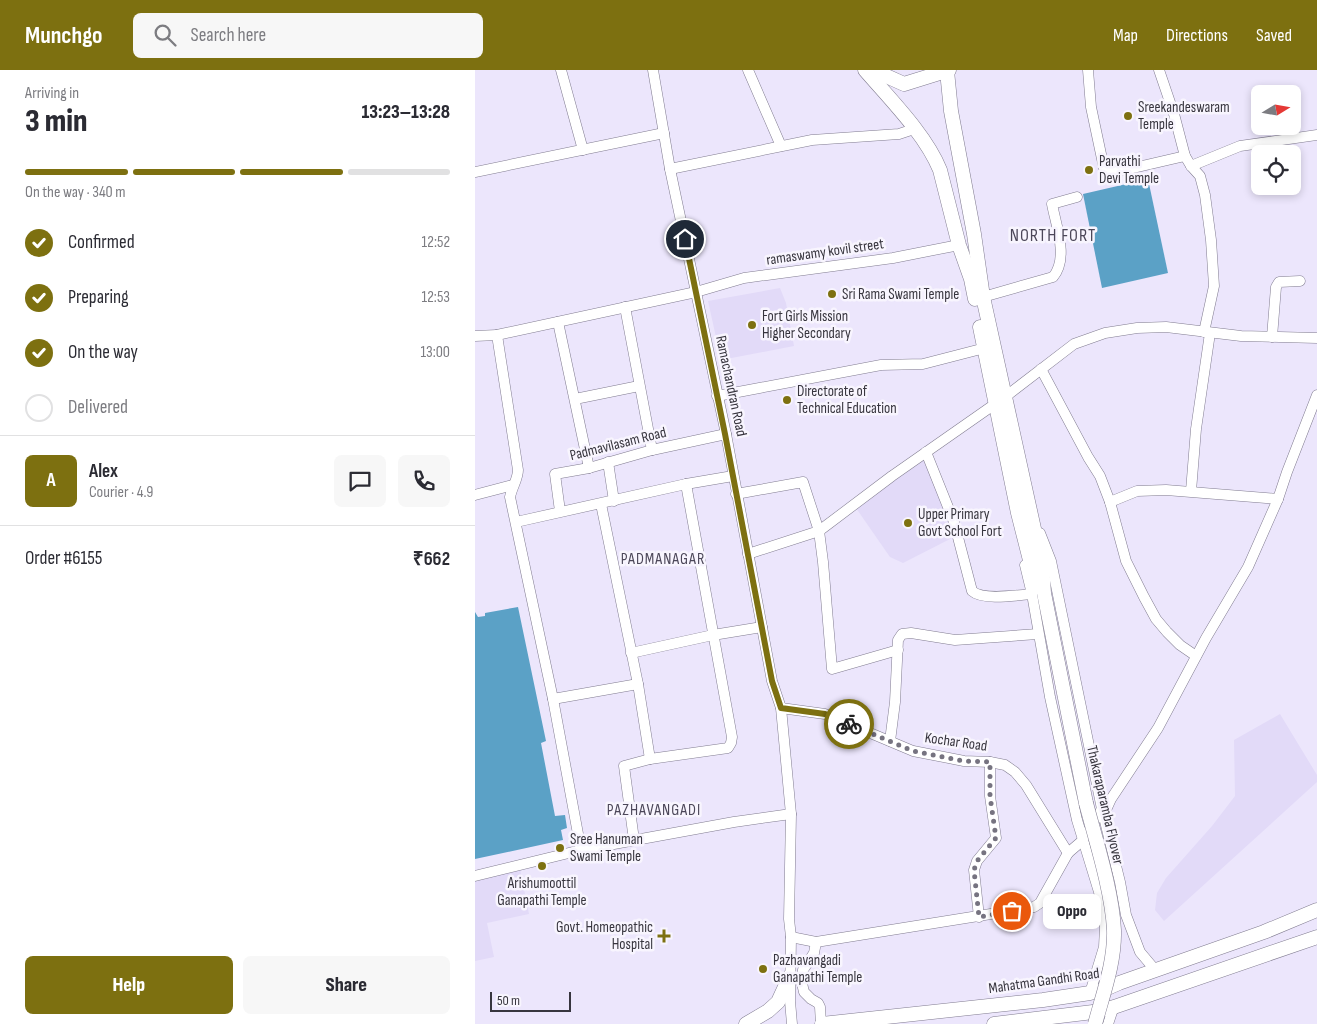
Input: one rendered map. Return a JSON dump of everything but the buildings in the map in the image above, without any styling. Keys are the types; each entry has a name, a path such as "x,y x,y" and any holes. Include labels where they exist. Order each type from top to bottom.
{"main road":[{"path":"865,70 914,129 935,158 940,170 959,245 971,279 985,348 1027,500 1042,565 1038,593"},
{"path":"873,70 904,84 947,70 951,111 974,234 1019,513 1038,593"},
{"name":"Thakaraparamba Flyover","path":"1038,593 1108,891 1114,931 1111,963 1095,1024"},
{"name":"Mahatma Gandhi Road","path":"821,1024 1090,993 1263,932 1317,910"},
{"path":"994,1024 1081,1018 1317,937"},
{"path":"746,1024 778,1002 790,976"}],"street":[{"path":"561,70 583,150"},
{"name":"Ramachandran Road","path":"653,70 670,169 749,554 772,681 781,708 791,814 789,918 792,1024"},
{"path":"748,70 781,146"},
{"path":"1088,70 1091,107 1105,172 1115,172 1185,156"},
{"path":"1159,70 1174,114 1185,156 1200,176 1205,195 1211,240 1213,286 1196,428 1191,491"},
{"path":"670,169 812,140 899,134 914,129"},
{"path":"475,172 664,133"},
{"path":"1191,166 1240,146 1317,135"},
{"path":"983,296 1053,277 1059,269 1060,244 1052,204 1077,197"},
{"name":"ramaswamy kovil street","path":"475,336 497,335 558,322 696,292 744,278 893,258 959,245"},
{"path":"1272,336 1275,287 1279,282 1300,280"},
{"path":"625,307 652,450"},
{"path":"558,322 589,468"},
{"path":"749,554 819,531 1074,344 1105,333 1137,328 1166,327 1241,336 1317,338"},
{"path":"497,335 518,470 518,477 513,485 510,497 553,700 581,850"},
{"path":"717,396 881,365 923,364 985,348"},
{"path":"1041,369 1088,457 1101,476 1126,561 1144,598 1167,632 1180,646 1197,656"},
{"path":"575,399 639,386"},
{"path":"791,937 816,942 1026,909 1040,903 1067,853 1082,840 1102,809 1106,810 1111,799 1158,728 1248,567 1278,500 1317,395"},
{"name":"Padmavilasam Road","path":"560,511 555,474 589,468 652,450 725,434"},
{"path":"926,452 954,522 972,591 984,596 1038,593 1038,634 1050,696 1082,840 1099,892 1105,927 1104,946 1090,993"},
{"path":"607,462 614,501"},
{"path":"516,522 686,484 733,476"},
{"path":"736,494 803,482 819,531 837,668 898,650"},
{"path":"634,840 624,768 627,765 650,759 728,748 731,744 686,484"},
{"path":"475,495 513,485"},
{"path":"1110,502 1137,491 1166,490 1278,500"},
{"path":"1027,500 1051,561 1102,809 1126,915 1140,952 1156,971"},
{"path":"601,504 638,684 650,759"},
{"path":"631,653 713,635 762,627"},
{"path":"890,741 895,702 898,640 902,634 911,633 955,640 1038,634"},
{"path":"553,700 638,684"},
{"name":"Kochar Road","path":"781,708 825,714 913,751 964,761 990,762 1005,765 1015,772 1026,785 1067,853"},
{"path":"979,917 974,870 977,861 996,838 990,796 990,762"},
{"path":"475,876 581,850 734,822 791,814"},
{"path":"816,942 814,954 803,970 801,979 804,992 820,1007 821,1024"},
{"path":"1108,1024 1114,1006"}],"shaded area":[{"name":"Fort Girls Mission Higher Secondary","path":"780,288 786,303 794,346 721,360 708,301"},
{"name":"Upper Primary Govt School Fort","path":"924,460 945,509 954,537 903,563 890,557 856,508"},
{"path":"1280,714 1317,775 1317,782 1164,921 1155,910 1157,893 1166,878 1212,826 1235,796 1234,740"},
{"path":"520,869 529,914 487,923 494,957 475,961 475,878"}],"water":[{"path":"1148,179 1168,273 1102,288 1083,194"},
{"path":"518,607 546,741 541,743 555,816 565,815 567,828 561,830 563,840 475,859 475,612 478,617 485,616 485,613"}],"way so far":[{"path":"849,724 913,751 964,761 990,762 990,796 996,838 977,861 974,870 979,917 1012,911"}],"place":[{"name":"Sreekandeswaram Temple","path":"1128,116"},
{"name":"Parvathi Devi Temple","path":"1089,170"},
{"name":"Sri Rama Swami Temple","path":"832,294"},
{"name":"Fort Girls Mission Higher Secondary","path":"752,325"},
{"name":"Directorate of Technical Education","path":"787,400"},
{"name":"Upper Primary Govt School Fort","path":"908,523"},
{"name":"Sree Hanuman Swami Temple","path":"560,848"},
{"name":"Arishumoottil Ganapathi Temple","path":"542,866"},
{"name":"Oppo","path":"1012,911"},
{"name":"Govt. Homeopathic Hospital","path":"664,936"},
{"name":"Pazhavangadi Ganapathi Temple","path":"763,969"}],"district":[{"name":"NORTH FORT","path":"1053,235"},
{"name":"PADMANAGAR","path":"663,559"},
{"name":"PAZHAVANGADI","path":"654,810"}],"route":[{"path":"685,239 749,554 772,681 781,708 825,714 849,724"}]}
